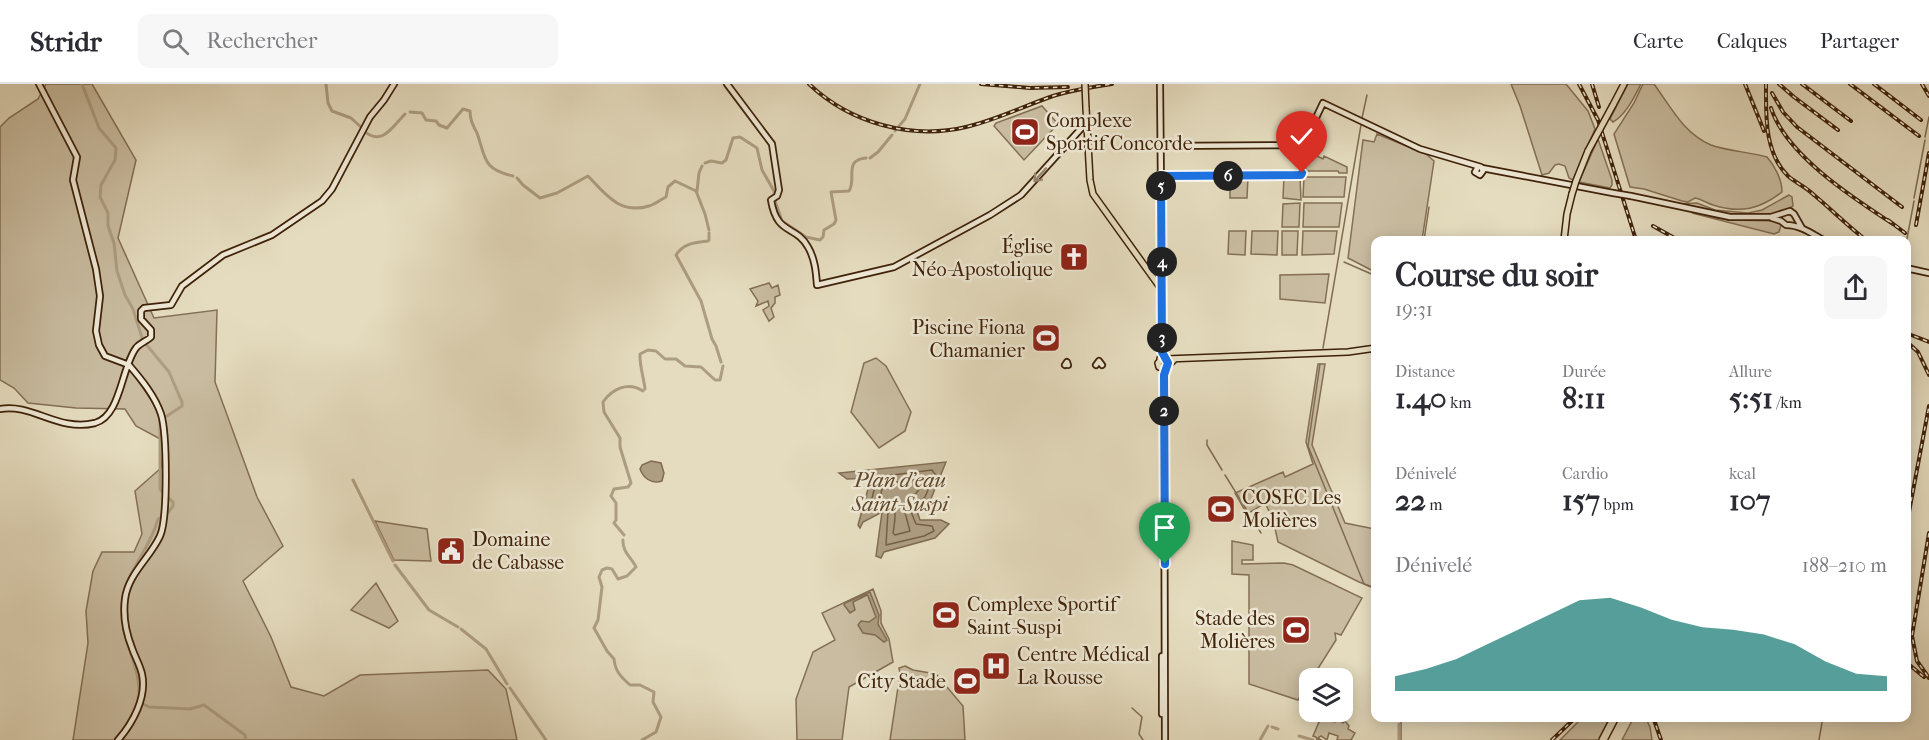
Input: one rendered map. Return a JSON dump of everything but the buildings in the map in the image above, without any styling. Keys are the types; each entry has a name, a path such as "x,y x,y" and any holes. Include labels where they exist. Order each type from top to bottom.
{"highway":[{"path":"1605,740 1614,722"}],"main road":[{"path":"1085,84 1091,196 1162,290 1164,363 1175,359 1348,352 1371,349"},
{"path":"1564,236 1566,214 1576,181 1588,151 1624,84"}],"street":[{"path":"39,84 78,157 74,180 100,296 96,331 99,345 105,356 129,365 145,385 161,414 164,433 164,516 161,534 128,585 125,599 127,632 142,675 143,685 139,706 118,740"},
{"path":"0,409 13,408 72,425 101,421 110,412 135,349 151,337 150,326 141,319 140,314 144,308 171,305 182,286 223,255 272,235 322,201 332,189 370,117 394,84"},
{"path":"727,84 772,144 779,190 777,196 771,200 775,218 808,247 816,267 817,285 894,267 1021,195 1087,122"},
{"path":"1160,84 1162,290"},
{"path":"1161,176 1302,175 1304,145 1322,105 1329,106 1420,149 1479,169 1631,196 1712,215 1740,218 1771,217 1791,211 1802,228"},
{"path":"1161,146 1304,145"},
{"path":"1781,221 1782,214"},
{"path":"1771,217 1786,225 1802,228 1816,236"},
{"path":"1792,225 1796,218"},
{"path":"1911,269 1929,273"},
{"path":"1164,363 1164,740"}],"shaded area":[{"path":"46,84 92,84 136,160 118,238 154,318 217,310 215,382 257,497 283,546 243,581 271,637 291,687 324,696 360,675 488,670 506,689 517,740 73,740 88,643 86,611 93,571 102,552 134,552 142,534 135,491 161,468 164,441 136,426 125,409 76,408 28,403 14,388 0,380 0,127 9,118 38,99"},
{"path":"1511,84 1566,84 1588,111 1595,129 1573,180 1569,178 1565,166 1559,164 1555,165 1549,173 1542,175"},
{"path":"1628,84 1641,84 1626,110 1613,122 1610,119"},
{"path":"1643,84 1654,84 1678,119 1701,140 1717,147 1767,157 1778,173 1782,192 1758,206 1732,209 1713,205 1700,199 1682,201 1630,187 1614,134"},
{"name":"Complexe Sportif Concorde","path":"1042,106 1058,124 1024,160 994,126 996,123"},
{"path":"1377,134 1426,154 1434,161 1423,236 1371,236 1371,270 1348,258 1363,140 1374,142"},
{"path":"1598,139 1612,180 1610,188 1579,182"},
{"path":"1305,147 1323,159 1324,156 1347,167 1347,173 1305,171"},
{"path":"1230,177 1248,177 1247,198 1230,198"},
{"path":"1284,177 1300,177 1301,200 1283,198"},
{"path":"1304,177 1346,177 1344,197 1303,197"},
{"path":"1789,195 1792,197 1793,206 1776,215 1722,214 1676,204 1697,203 1715,210 1748,213 1762,210"},
{"path":"1300,203 1299,227 1282,227 1283,204"},
{"path":"1304,203 1342,203 1339,227 1303,227"},
{"path":"1692,213 1729,220 1776,221 1781,225 1779,232 1774,234"},
{"path":"1229,231 1246,231 1245,255 1228,254"},
{"path":"1252,231 1278,231 1277,255 1251,254"},
{"path":"1282,231 1298,231 1297,255 1282,255"},
{"path":"1303,231 1337,231 1334,254 1302,255"},
{"path":"1329,274 1325,303 1280,299 1280,275"},
{"path":"769,283 772,288 778,285 780,295 775,297 775,303 771,308 774,317 769,321 763,310 769,306 768,301 756,306 758,301 750,289"},
{"path":"876,358 886,366 911,412 905,431 879,448 851,412 864,363"},
{"path":"1318,364 1325,364 1312,445 1345,523 1371,528 1371,586 1278,542 1273,519 1265,503 1247,514 1235,493 1283,472 1285,477 1313,464 1306,442"},
{"path":"375,521 427,529 431,561 394,560"},
{"name":"Stade des Molières","path":"1232,541 1253,545 1253,560 1242,560 1242,564 1284,563 1293,565 1362,598 1341,635 1335,633 1336,640 1318,668 1299,668 1298,700 1249,684 1249,575 1232,574"},
{"path":"376,583 398,621 389,628 351,610"},
{"path":"873,589 881,611 881,623 889,639 893,662 849,687 842,740 797,740 796,699 813,652 835,640 822,613"},
{"path":"905,666 913,670 936,674 963,706 965,740 890,740 899,668"},
{"path":"1319,722 1346,722 1349,726 1348,729 1355,733 1351,740 1337,740 1338,736 1329,733 1327,740 1321,736 1318,738 1321,740 1317,740 1313,736"},
{"path":"1578,722 1609,722 1600,740 1560,740"},
{"path":"1631,722 1648,722 1652,740 1622,740"}],"water":[{"path":"651,461 661,463 664,473 662,481 651,481 641,472 642,465"},
{"name":"Plan d'eau Saint-Suspi","path":"946,462 930,501 917,511 920,520 941,520 949,524 935,538 884,552 881,558 876,556 882,512 863,522 860,528 858,525 871,478 847,479 839,473"},
{"path":"870,592 879,615 878,624 887,640 884,642 875,635 863,633 858,625 861,621 869,622 876,617 867,595 853,602 855,610 850,613 844,605"}],"waterway":[{"path":"82,84 99,128 116,148 115,160 101,185 100,197 108,213 108,226 114,243 117,271 143,341"},
{"path":"326,84 328,103 332,111 351,118 362,128"},
{"path":"899,126 905,119 920,84"},
{"path":"1362,118 1367,95"},
{"path":"410,112 422,113 426,120 436,121 447,128 463,109 470,111 484,156 490,166 513,176"},
{"path":"364,131 376,137 382,136 392,129 405,114"},
{"path":"1925,137 1929,117"},
{"path":"1323,348 1361,125"},
{"path":"870,158 892,135"},
{"path":"705,163 711,161 722,163 726,160 733,138 740,137 757,148 762,170 775,196"},
{"path":"1914,198 1925,140"},
{"path":"775,201 782,221 806,237 820,240 824,230 836,220 831,192 849,191 855,162 866,158"},
{"path":"697,191 702,166"},
{"path":"517,178 540,198 557,193 588,176 607,196 630,208 651,205 666,197 668,187 675,181 696,191 709,230"},
{"path":"1907,236 1914,201"},
{"path":"1425,236 1429,207"},
{"path":"709,233 708,241 686,246 676,255 701,301 721,362"},
{"path":"1344,262 1371,274"},
{"path":"145,343 169,372 182,402 182,406 164,418"},
{"path":"645,389 640,354 648,350 656,351 665,359 676,359 685,366 701,367 715,380 720,380 723,366"},
{"path":"1320,364 1308,446 1364,584 1371,587"},
{"path":"624,535 614,523 616,503 611,496 614,489 628,487 631,483 620,447 620,438 604,412 603,402 611,393 621,388 632,387 643,391"},
{"path":"160,421 160,489 163,493"},
{"path":"1207,440 1207,445 1222,470"},
{"path":"1225,475 1261,533"},
{"path":"353,480 393,561"},
{"path":"166,496 173,502 167,514"},
{"path":"139,700 137,675 124,629 122,604 124,592 133,571 158,519 163,516"},
{"path":"623,540 626,551 636,567 627,576 618,579 612,569 602,570 599,577 602,587 598,620 594,628 624,679 630,685 640,685 654,692 653,702 661,717 656,732 642,740"},
{"path":"395,565 429,610 458,627"},
{"path":"461,629 486,649 507,684"},
{"path":"510,688 546,740"},
{"path":"141,703 149,707 190,709 204,705 245,735 246,740"},
{"path":"1132,708 1142,717 1139,734 1143,740"},
{"path":"1401,722 1401,740"},
{"path":"1819,740 1822,722"},
{"path":"1399,724 1399,740"},
{"path":"1260,740 1268,726"},
{"path":"1272,727 1278,729"},
{"path":"1299,736 1313,740"}],"railway":[{"path":"809,84 825,98 862,118 882,125 924,131 966,127 1060,94 1112,84"},
{"path":"981,84 1030,88 1068,87"},
{"path":"1579,84 1598,120 1635,236"},
{"path":"1592,84 1599,107"},
{"path":"1745,84 1764,131"},
{"path":"1766,84 1770,145 1780,166 1788,176 1811,192 1861,236"},
{"path":"1779,84 1838,130"},
{"path":"1802,84 1851,121"},
{"path":"1850,84 1919,136"},
{"path":"1874,84 1921,120"},
{"path":"1922,84 1929,96"},
{"path":"1772,93 1783,112 1797,127 1902,207"},
{"path":"1771,108 1779,125 1806,159 1859,202 1893,224"},
{"path":"1916,225 1929,153"},
{"path":"1888,220 1905,233"},
{"path":"1653,226 1671,236"},
{"path":"1911,335 1929,342"},
{"path":"1911,346 1918,352 1929,375"},
{"path":"1911,501 1929,406"},
{"path":"1929,533 1912,636 1917,661 1929,678"},
{"path":"1911,666 1924,677"},
{"path":"1552,740 1571,722"},
{"path":"1655,722 1661,740"}],"place":[{"name":"Complexe Sportif Concorde","path":"1025,132"},
{"name":"Église Néo-Apostolique","path":"1074,257"},
{"name":"Piscine Fiona Chamanier","path":"1046,338"},
{"name":"COSEC Les Molières","path":"1221,509"},
{"name":"Domaine de Cabasse","path":"451,551"},
{"name":"Complexe Sportif Saint-Suspi","path":"946,615"},
{"name":"Stade des Molières","path":"1296,630"},
{"name":"Centre Médical La Rousse","path":"996,666"},
{"name":"City Stade","path":"967,681"}],"route":[{"path":"1165,564 1164,372 1168,363 1162,352 1161,176 1302,175 1302,173"}]}
